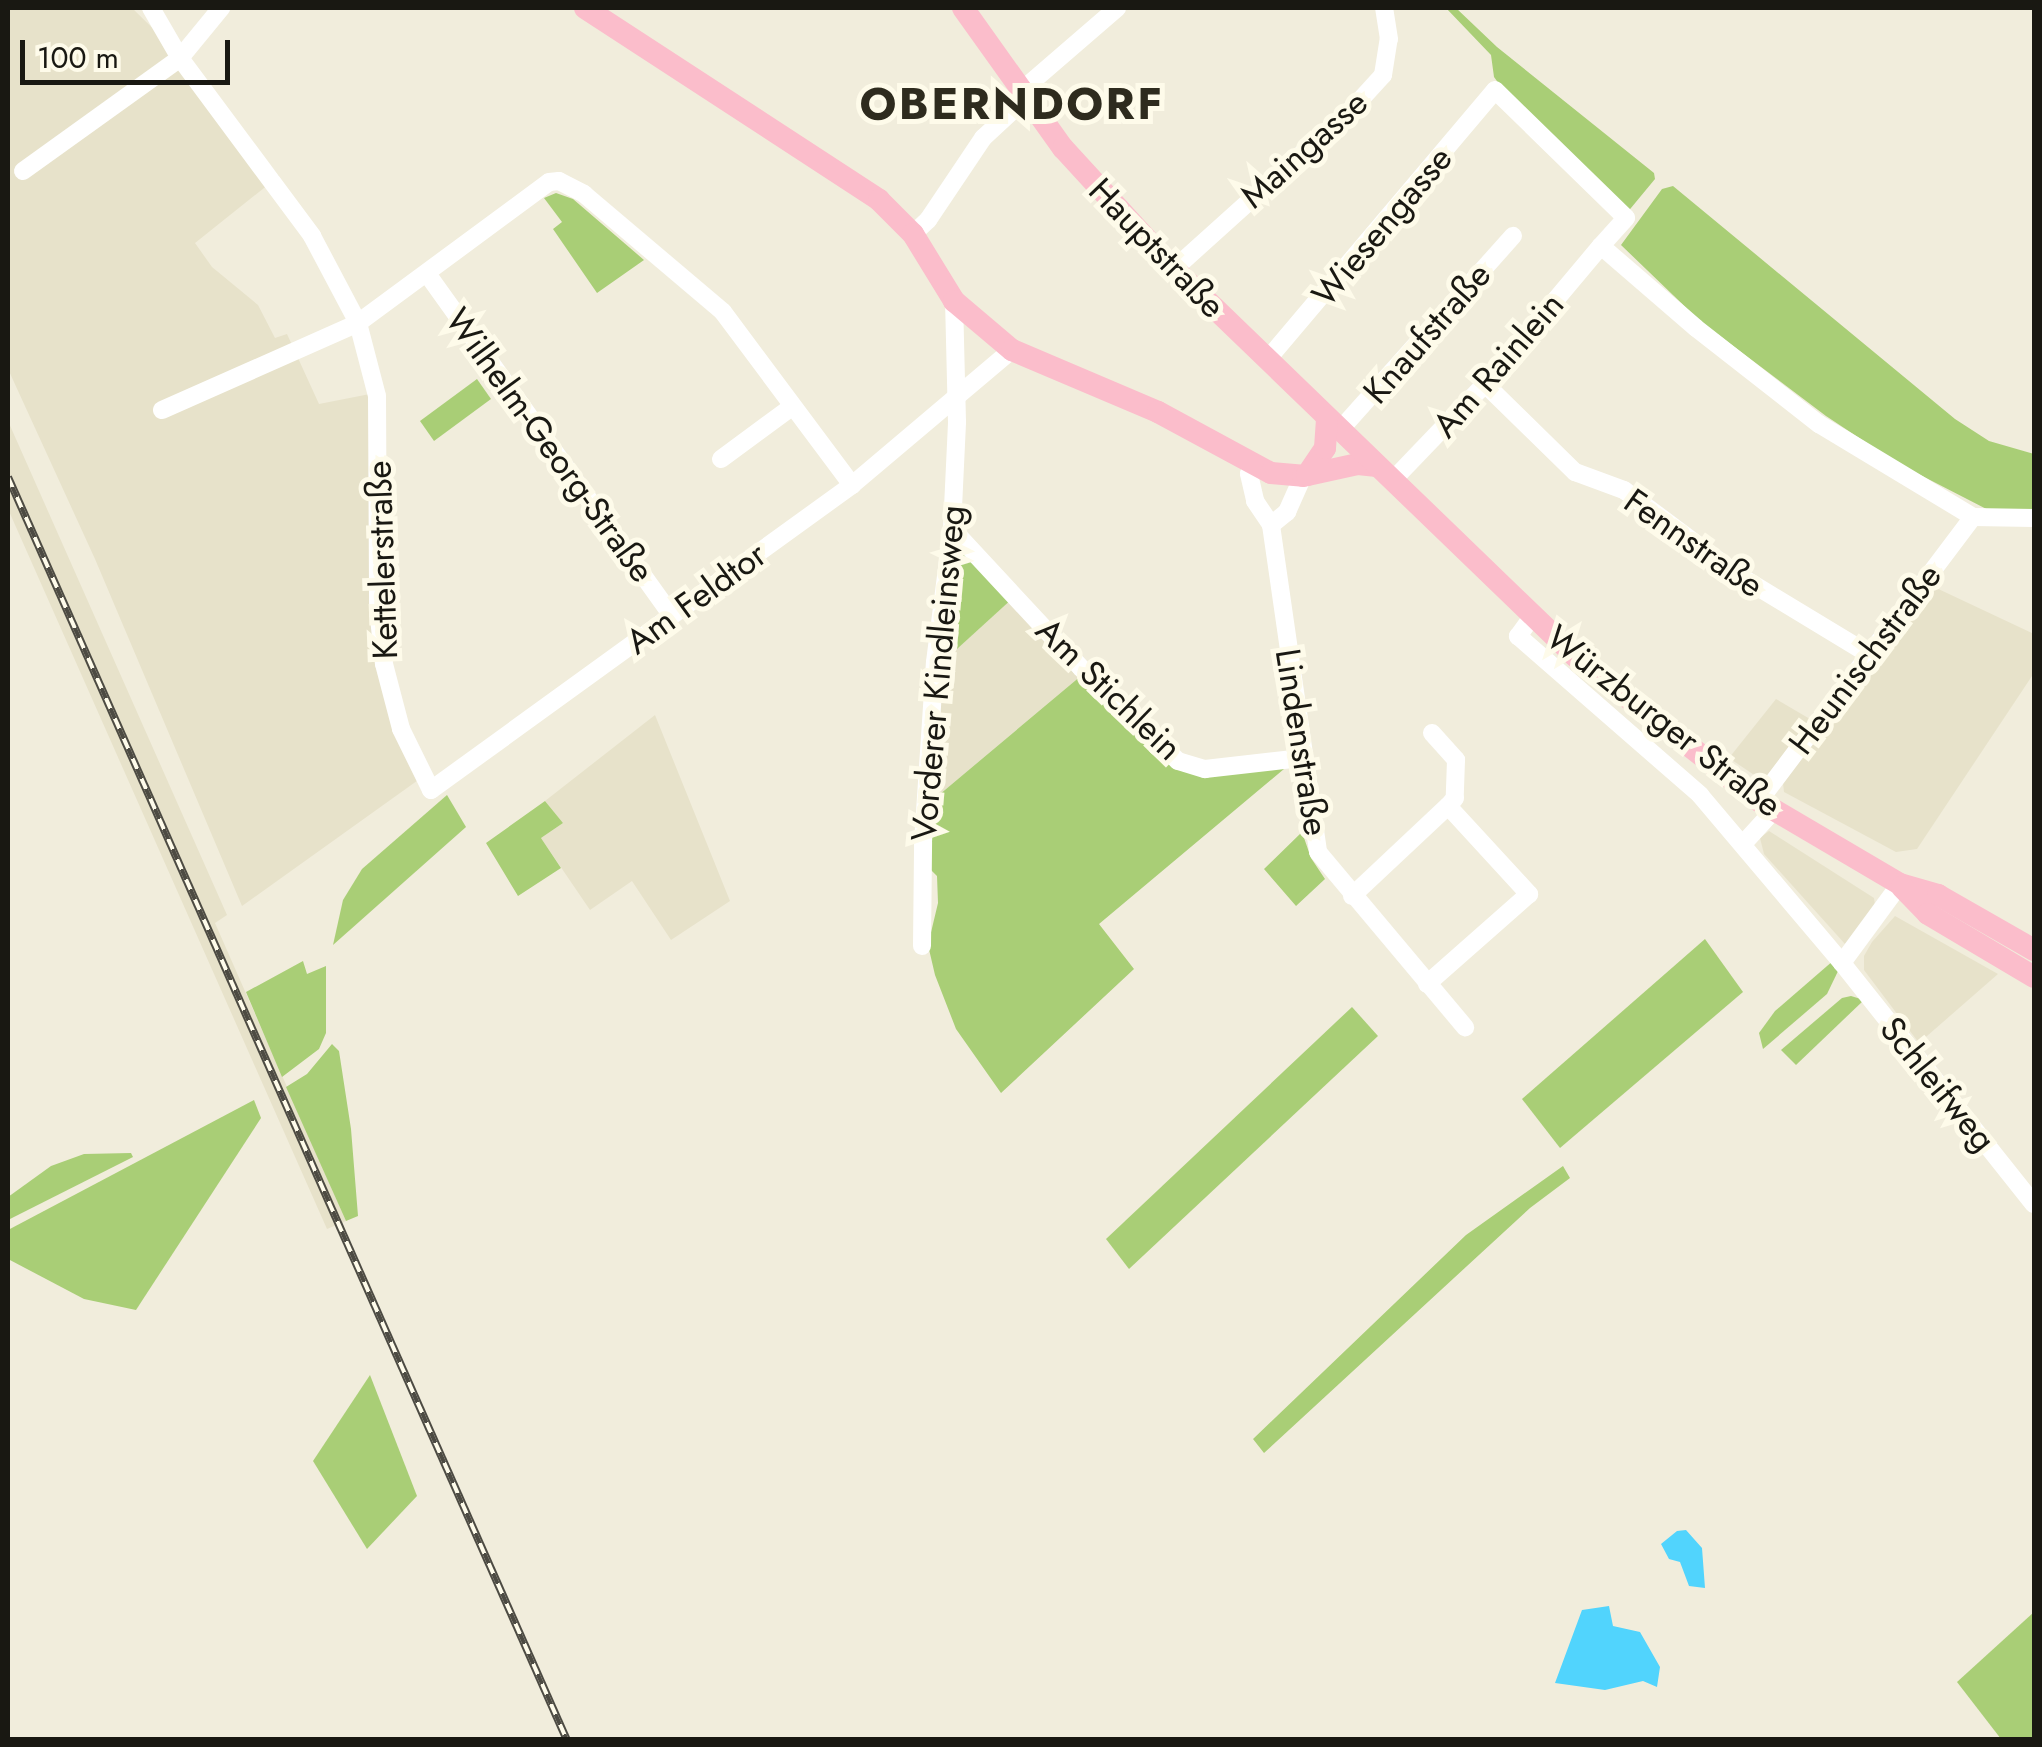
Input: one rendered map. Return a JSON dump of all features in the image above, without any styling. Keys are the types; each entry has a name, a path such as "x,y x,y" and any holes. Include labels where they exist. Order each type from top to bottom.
{"main road":[{"path":"586,8 868,191 913,234 954,301 1012,350 1158,412 1280,476 1305,476 1358,464 1384,474"},
{"name":"Hauptstraße","path":"963,8 1085,174 1174,268 1384,474"},
{"path":"1305,476 1325,448 1333,424"},
{"name":"Würzburger Straße","path":"1384,474 1532,618 1626,699 1766,805 1900,884 1938,896 2034,950"},
{"name":"Würzburger Straße","path":"1900,884 1928,914 2034,977"}],"street":[{"name":"Kettelerstraße","path":"152,8 180,58 312,236 358,323 377,396 378,609 384,664 401,729 430,790"},
{"path":"23,171 180,58 221,8"},
{"path":"913,234 928,220 983,138 1024,94 1117,8"},
{"name":"Maingasse","path":"1174,268 1352,109 1383,75 1389,39 1384,8"},
{"name":"Am Rainlein","path":"1384,474 1485,384 1626,218 1495,90"},
{"name":"Wiesengasse","path":"1267,360 1495,90"},
{"path":"162,410 358,323 550,182 567,183 723,312 852,484"},
{"name":"Knaufstraße","path":"1333,424 1513,236"},
{"path":"1601,246 1696,328 1819,424 1973,517 2034,518"},
{"name":"Wilhelm-Georg-Straße","path":"428,275 672,615"},
{"path":"954,301 956,400"},
{"name":"Am Feldtor","path":"430,790 852,484 1012,350"},
{"name":"Fennstraße","path":"1485,384 1576,472 1624,490 1738,575 1868,653"},
{"name":"Vorderer Kindleinsweg","path":"922,946 923,842 934,679 952,529 956,400"},
{"path":"722,459 793,406"},
{"name":"Lindenstraße","path":"1252,464 1249,474 1255,501 1271,524 1318,852 1465,1026"},
{"path":"1271,524 1286,512 1305,476"},
{"name":"Heunischstraße","path":"1766,805 1868,653 1973,517"},
{"name":"Am Stichlein","path":"952,529 1058,644 1178,761 1205,768 1302,758"},
{"name":"Würzburger Straße","path":"1532,618 1518,636 1686,782 1743,844"},
{"path":"1352,896 1454,798 1456,760 1432,733"},
{"path":"1743,844 1766,805"},
{"path":"1426,984 1528,894 1448,806"},
{"name":"Schleifweg","path":"1743,844 2034,1204"},
{"path":"1842,962 1900,884"}],"shaded area":[{"path":"8,8 132,8 184,59 279,176 195,243 212,267 258,305 275,338 287,334 319,404 375,393 377,609 421,778 242,906 95,559 8,369"},
{"path":"8,421 227,915 215,923 346,1221 327,1229 8,509"},
{"path":"1932,586 2034,634 2034,673 1917,849 1896,852 1784,792 1783,783"},
{"path":"1013,598 1082,675 933,800 942,649 957,649"},
{"path":"1776,699 1810,719 1763,781 1729,758"},
{"path":"655,715 730,901 671,940 632,881 590,910 541,838 563,823 545,801"},
{"path":"1769,831 1874,898 1876,913 1845,944 1764,854 1760,838"},
{"path":"1895,916 1998,974 1919,1043 1864,970 1864,956 1872,942"}],"green space":[{"path":"1446,8 1456,8 1497,47 1654,173 1655,179 1626,214 1510,99 1494,77 1491,55"},
{"path":"1673,186 1955,419 1989,441 2034,454 2034,517 2000,516 1897,463 1826,416 1700,321 1621,245 1662,189"},
{"path":"556,193 573,199 644,260 597,293 553,229 562,222 544,198"},
{"path":"477,379 491,399 434,441 420,421"},
{"path":"964,553 1013,598 957,649 942,649 953,569"},
{"path":"1082,675 1158,757 1179,768 1284,769 1099,924 1134,969 1001,1093 956,1029 928,945 938,903 937,876 928,867 933,800"},
{"path":"447,795 466,827 333,945 343,900 362,869"},
{"path":"545,801 563,823 541,838 561,868 518,896 486,843"},
{"path":"1302,832 1311,858 1325,879 1296,906 1264,869"},
{"path":"1705,939 1743,992 1560,1148 1522,1099"},
{"path":"1834,960 1840,967 1827,994 1763,1049 1759,1033 1775,1011"},
{"path":"303,961 307,974 326,966 326,1033 319,1049 282,1077 246,992"},
{"path":"1842,998 1864,1000 1796,1065 1781,1050"},
{"path":"1352,1007 1378,1036 1129,1269 1106,1239"},
{"path":"332,1044 339,1051 351,1129 358,1216 346,1221 286,1087 307,1074"},
{"path":"254,1100 261,1118 136,1310 84,1299 8,1259 8,1230"},
{"path":"131,1153 133,1157 8,1220 8,1197 51,1166 84,1154"},
{"path":"1563,1166 1570,1178 1530,1208 1264,1453 1253,1439 1466,1235"},
{"path":"370,1375 417,1496 367,1549 313,1461"},
{"path":"2034,1612 2034,1739 2001,1739 1957,1682"}],"water":[{"path":"1686,1530 1702,1548 1705,1588 1689,1586 1680,1562 1669,1559 1661,1544 1677,1531"},
{"path":"1609,1606 1613,1626 1640,1632 1660,1667 1657,1687 1643,1681 1605,1690 1555,1683 1582,1610"}],"railway":[{"path":"8,477 567,1740"}],"district":[{"name":"OBERNDORF","path":"1012,104"}]}
